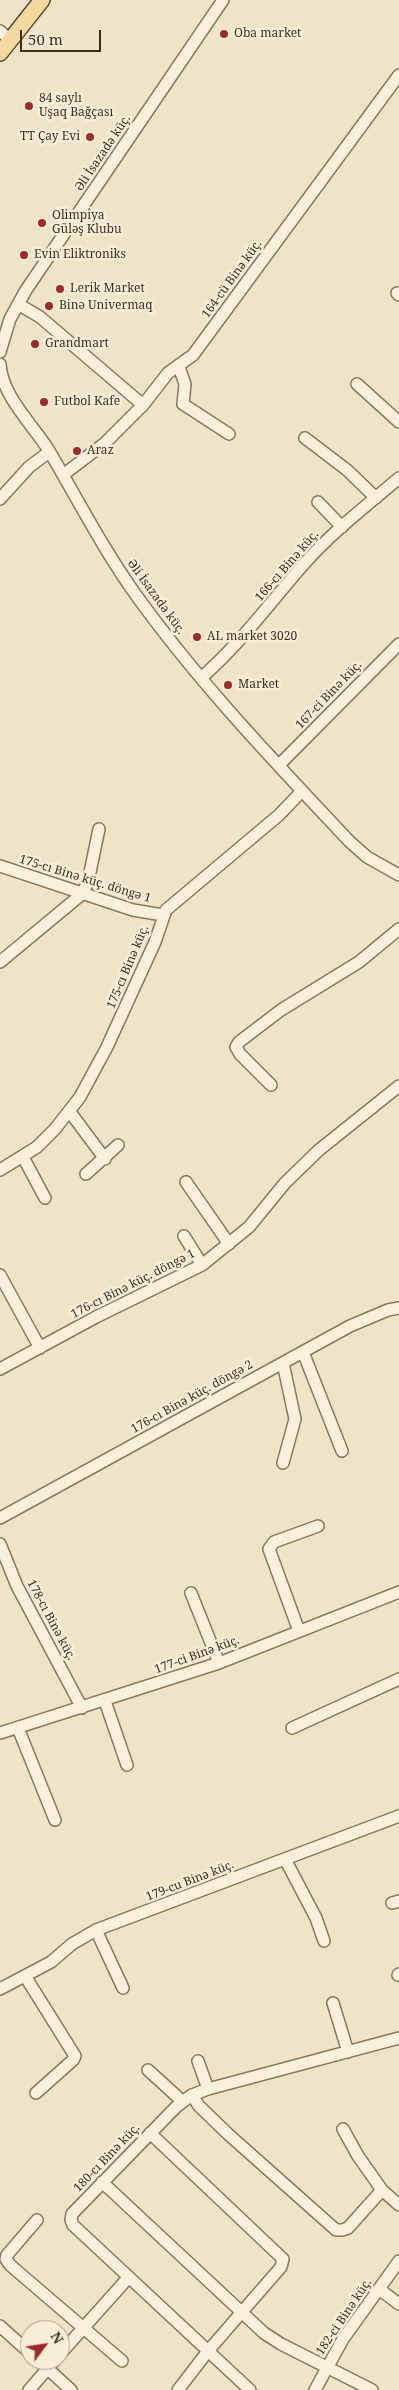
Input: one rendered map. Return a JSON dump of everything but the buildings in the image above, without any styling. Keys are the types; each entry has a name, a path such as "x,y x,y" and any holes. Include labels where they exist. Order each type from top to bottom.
{"main road":[{"path":"0,53 5,36 42,0"}],"street":[{"name":"Əli İsazadə küç.","path":"0,352 4,332 18,304 222,0"},
{"name":"164-cü Binə küç.","path":"62,475 105,443 144,405 168,374 193,356 399,75"},
{"path":"18,304 40,317 144,405"},
{"name":"Əli İsazadə küç.","path":"0,364 8,390 49,452 124,577 201,678 302,791 359,850 399,875"},
{"path":"179,367 186,384 183,404 229,434"},
{"path":"357,384 399,422"},
{"path":"305,438 347,470 376,498"},
{"path":"0,499 29,467 49,452"},
{"name":"166-cı Binə küç.","path":"201,678 231,651 303,565 342,527 399,478"},
{"path":"318,502 342,527"},
{"name":"167-ci Binə küç.","path":"280,765 399,644"},
{"name":"175-cı Binə küç.","path":"0,1170 23,1157 44,1140 70,1112 107,1047 155,942 163,915 172,903 280,815 302,791"},
{"path":"0,962 82,894 88,882 99,829"},
{"name":"175-cı Binə küç. döngə 1","path":"0,866 141,912 163,915"},
{"path":"271,1085 240,1054 236,1047 239,1042 282,1010 359,962 399,929"},
{"name":"176-cı Binə küç. döngə 1","path":"0,1369 96,1317 202,1265 249,1227 285,1183 319,1150 399,1086"},
{"path":"70,1112 105,1160"},
{"path":"86,1174 105,1160 118,1146"},
{"path":"23,1157 46,1198"},
{"path":"186,1182 230,1244"},
{"path":"184,1236 202,1265"},
{"path":"0,1274 40,1348"},
{"name":"176-cı Binə küç. döngə 2","path":"0,1518 350,1326 388,1310 399,1308"},
{"path":"303,1352 342,1451"},
{"path":"283,1364 295,1419 283,1463"},
{"path":"299,1631 268,1549 274,1542 318,1526"},
{"name":"178-cı Binə küç.","path":"1,1548 17,1586 82,1708"},
{"name":"177-ci Binə küç.","path":"0,1733 105,1701 219,1662 399,1592"},
{"path":"191,1593 219,1662"},
{"path":"292,1728 399,1679"},
{"path":"105,1701 127,1765"},
{"path":"18,1728 55,1820"},
{"name":"179-cu Binə küç.","path":"0,1989 51,1962 72,1944 96,1930 399,1816"},
{"path":"285,1860 316,1918 324,1941"},
{"path":"96,1930 123,1988"},
{"path":"25,1976 75,2056 73,2060 36,2093"},
{"path":"333,2003 348,2052"},
{"name":"180-cı Binə küç.","path":"250,2390 72,2225 71,2220 75,2210 187,2098 208,2089 399,2038"},
{"path":"198,2061 208,2089"},
{"path":"148,2070 199,2106 336,2230 348,2228 382,2190"},
{"path":"343,2129 358,2156 382,2190 399,2205"},
{"path":"150,2134 283,2259 282,2267 208,2351 178,2390"},
{"path":"102,2182 272,2339 372,2390"},
{"path":"37,2220 7,2255 6,2259 10,2265 122,2361"},
{"name":"182-ci Binə küç.","path":"314,2390 343,2339 399,2261"},
{"path":"70,2343 128,2278"},
{"path":"379,2289 399,2304"},
{"path":"0,2326 20,2344"},
{"path":"29,2390 46,2370"},
{"path":"56,2370 71,2390"}],"place":[{"name":"Oba market","path":"224,34"},
{"name":"84 saylı Uşaq Bağçası","path":"29,106"},
{"name":"TT Çay Evi","path":"90,137"},
{"name":"Olimpiya Güləş Klubu","path":"42,223"},
{"name":"Evin Eliktroniks","path":"24,255"},
{"name":"Lerik Market","path":"60,289"},
{"name":"Binə Univermaq","path":"49,306"},
{"name":"Grandmart","path":"35,344"},
{"name":"Futbol Kafe","path":"44,402"},
{"name":"Araz","path":"77,451"},
{"name":"AL market 3020","path":"197,637"},
{"name":"Market","path":"228,685"}]}
